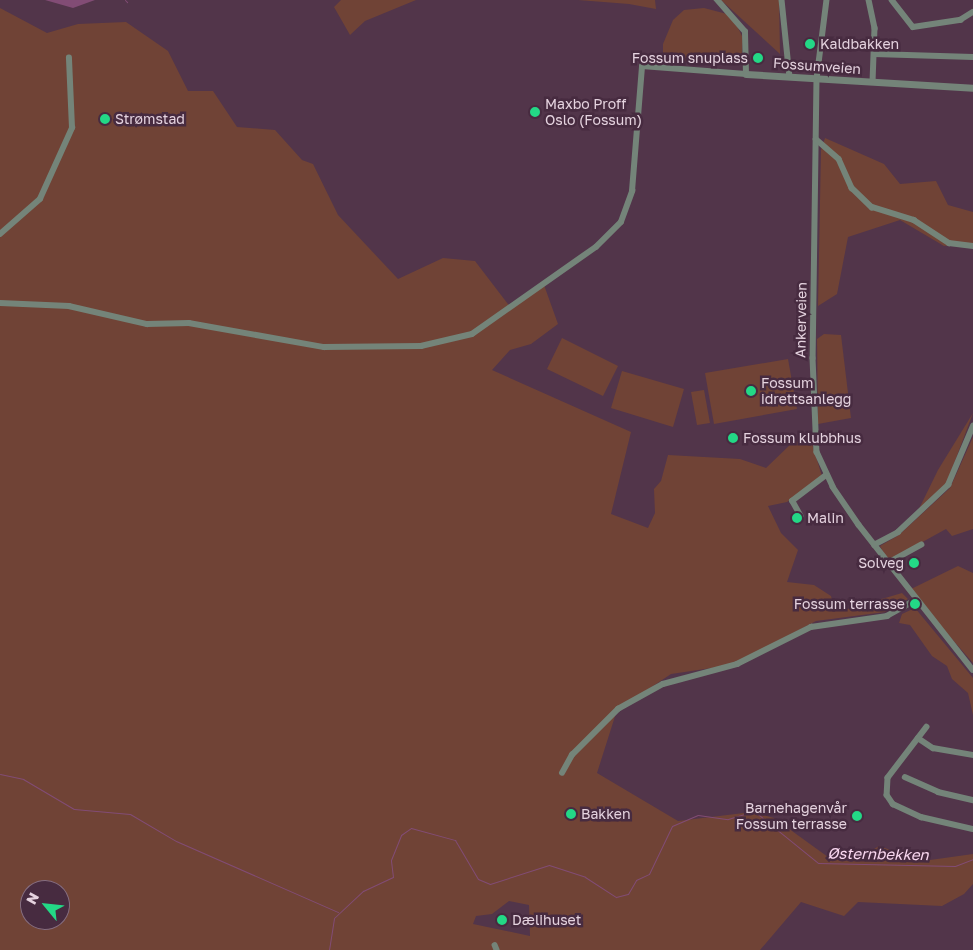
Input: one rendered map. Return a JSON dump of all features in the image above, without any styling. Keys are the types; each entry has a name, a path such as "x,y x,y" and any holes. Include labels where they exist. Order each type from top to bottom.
{"street":[{"path":"0,304 69,306 147,324 189,324 324,347 421,346 459,339 530,295 596,247 621,222 632,191 642,66 746,74 745,32 717,0"},
{"path":"782,0 790,77"},
{"name":"Ankerveien","path":"828,0 818,79 813,423 826,475 874,545 973,670"},
{"path":"870,0 874,54 873,82"},
{"path":"892,0 913,27 960,20 973,12"},
{"path":"874,54 973,57"},
{"path":"0,234 40,199 72,128 69,58"},
{"name":"Fossumveien","path":"746,74 973,88"},
{"path":"816,139 839,159 852,188 872,207 914,220 949,243 973,246"},
{"path":"874,545 898,532 948,485 973,426"},
{"path":"801,517 792,501 826,475"},
{"path":"888,563 921,545"},
{"path":"562,773 569,759 618,709 663,684 737,664 806,628 887,616 916,600"},
{"path":"927,727 888,778 888,798 926,818 973,828"},
{"path":"918,738 933,748 973,755"},
{"path":"905,777 938,792 973,800"}],"shaded area":[{"path":"45,0 95,0 73,8"},
{"path":"341,0 416,0 365,21 350,35 334,7"},
{"path":"578,0 655,0 656,9 629,4"},
{"path":"721,0 779,0 780,54"},
{"path":"0,8 47,33 78,24 126,22 168,51 188,91 213,91 237,127 275,130 302,160 313,164 338,215 398,279 443,258 475,261 511,308 544,285 558,324 531,344 510,350 492,370 631,432 611,514 648,528 655,513 654,489 661,481 668,455 740,459 766,468 794,441 812,444 822,476 787,502 768,506 781,533 798,550 787,582 814,585 831,596 834,609 841,611 902,593 908,599 885,612 816,621 732,665 671,674 617,710 597,773 678,821 752,812 774,818 828,857 852,862 879,846 923,861 973,854 973,884 964,894 942,906 858,902 844,916 801,902 760,950 0,950","holes":["509,901 529,905 530,936 473,924 476,916 492,914"]},
{"path":"704,8 727,14 737,26 743,38 741,64 663,60 663,44 673,20 684,10"},
{"path":"825,138 884,164 900,184 936,181 948,205 973,212 973,243 944,246 900,220 848,237 837,294 818,306 821,150"},
{"path":"824,334 841,335 851,418 818,424 817,339"},
{"path":"562,338 618,366 603,396 547,369"},
{"name":"Fossum idrettsanlegg","path":"788,359 797,409 714,424 705,373"},
{"path":"622,371 684,389 673,427 611,408"},
{"path":"704,390 710,423 697,425 691,392"},
{"path":"973,413 946,485 916,515 938,470"},
{"path":"973,437 973,529 952,536 946,529 888,561 880,546 899,535 950,488"},
{"path":"958,566 973,573 973,663 909,590"},
{"path":"915,608 973,678 973,715 968,693 952,679 947,666 932,656 910,625 899,623 902,614"}],"waterway":[{"path":"0,774 23,779 74,809 130,814 176,841 338,912"},
{"name":"Østernbekken","path":"329,950 334,918 363,891 393,877 391,860 401,835 411,828 455,840 478,879 490,884 549,865 585,877 616,897 628,894 636,880 649,874 672,826 698,815 728,819 754,811 818,863 955,866 973,859"}],"place":[{"name":"Kaldbakken","path":"810,44"},
{"name":"Fossum snuplass","path":"758,58"},
{"name":"Maxbo Proff Oslo (Fossum)","path":"535,112"},
{"name":"Strømstad","path":"105,119"},
{"name":"Fossum idrettsanlegg","path":"751,391"},
{"name":"Fossum klubbhus","path":"733,438"},
{"name":"Malin","path":"797,518"},
{"name":"Solveg","path":"914,563"},
{"name":"Fossum terrasse","path":"915,604"},
{"name":"Bakken","path":"571,814"},
{"name":"Barnehagenvår Fossum terrasse","path":"857,816"},
{"name":"Dælihuset","path":"502,920"}]}
